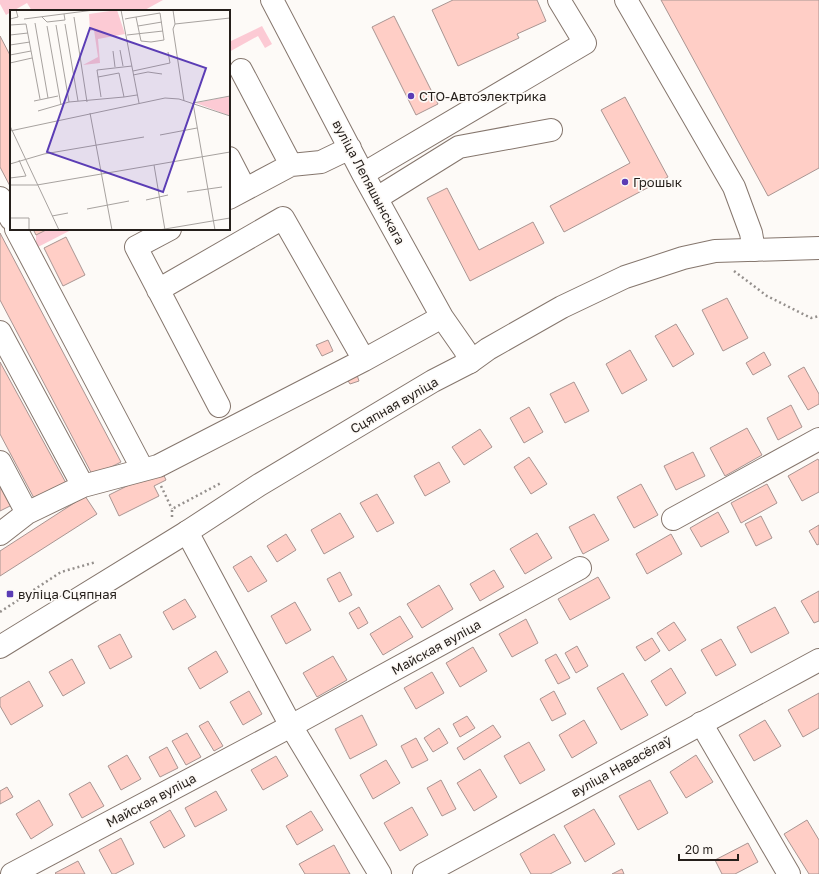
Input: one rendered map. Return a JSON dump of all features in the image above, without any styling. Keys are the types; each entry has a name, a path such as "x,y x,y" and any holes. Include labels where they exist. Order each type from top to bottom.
{"street":[{"name":"вуліца Лепяшынскага","path":"272,0 363,174 442,317 464,350 470,362"},
{"path":"363,174 585,43 559,0"},
{"path":"626,0 734,187 751,233 754,250"},
{"path":"241,70 291,165"},
{"path":"377,198 459,147 551,130"},
{"path":"230,162 237,193 291,165 321,162 350,148"},
{"path":"0,198 10,217"},
{"path":"158,290 283,218 364,360"},
{"path":"17,230 143,470"},
{"path":"168,230 136,247 219,406"},
{"name":"Сцяпная вуліца","path":"0,647 188,532 259,484 562,307 625,277 683,258 715,251 818,248"},
{"path":"0,534 27,513 83,486 158,466 364,360 442,317"},
{"path":"0,332 83,486"},
{"path":"673,519 819,439"},
{"path":"0,462 27,513"},
{"path":"188,532 291,726 380,874"},
{"name":"Майская вуліца","path":"12,874 291,726 580,568"},
{"name":"вуліца Навасёлаў","path":"424,874 819,660"},
{"path":"702,723 788,874"}],"path":[{"path":"732,270 767,296 811,318 819,316"},
{"path":"166,483 161,486 172,510"}],"shaded area":[{"path":"0,0 163,0 145,10 31,10 27,3 15,10 10,10 10,13 6,15 0,4"},
{"path":"262,26 272,44 265,48 258,36 230,51 230,42"},
{"path":"46,230 71,230 36,248 36,235"}],"building":[{"path":"453,0 537,0 546,21 517,34 519,38 458,66 432,10"},
{"path":"661,0 819,0 819,168 768,196"},
{"path":"394,16 438,104 416,115 372,27"},
{"path":"0,36 10,55 10,186 0,167"},
{"path":"625,97 668,177 564,232 550,206 630,163 601,110"},
{"path":"447,188 479,250 533,222 544,243 470,281 427,198"},
{"path":"34,230 46,230 36,235"},
{"path":"0,233 121,462 93,476 0,300"},
{"path":"66,237 85,275 63,286 44,248"},
{"path":"727,298 748,338 723,351 702,310"},
{"path":"676,324 694,354 673,367 655,336"},
{"path":"328,340 333,351 322,356 316,345"},
{"path":"630,350 647,380 622,394 606,364"},
{"path":"764,352 771,365 753,375 746,363"},
{"path":"0,362 66,483 35,500 0,434"},
{"path":"804,367 819,394 819,404 808,410 788,376"},
{"path":"357,375 359,381 350,384 347,379"},
{"path":"574,382 589,411 565,423 550,394"},
{"path":"791,405 802,427 778,440 767,418"},
{"path":"529,407 543,432 524,443 510,418"},
{"path":"747,428 762,455 725,476 710,448"},
{"path":"480,429 492,447 464,465 452,447"},
{"path":"693,452 705,476 676,490 664,466"},
{"path":"529,457 547,484 531,494 514,467"},
{"path":"818,459 819,492 802,501 788,476"},
{"path":"439,462 450,482 425,496 414,476"},
{"path":"161,469 166,480 154,486 159,496 119,516 109,495"},
{"path":"0,478 14,504 0,511"},
{"path":"641,484 658,515 634,528 617,497"},
{"path":"767,484 777,503 741,523 731,503"},
{"path":"377,494 394,523 377,532 360,503"},
{"path":"85,496 97,514 0,576 0,551"},
{"path":"718,512 729,532 701,547 690,528"},
{"path":"340,513 354,537 324,554 311,530"},
{"path":"594,514 609,540 583,554 569,527"},
{"path":"761,516 772,538 756,546 745,524"},
{"path":"819,525 819,544 817,545 809,531"},
{"path":"537,533 552,558 525,574 510,549"},
{"path":"286,534 296,550 277,562 267,546"},
{"path":"671,534 682,554 647,574 636,554"},
{"path":"251,556 267,581 248,592 233,567"},
{"path":"494,570 504,587 480,601 470,584"},
{"path":"340,572 352,595 339,602 327,579"},
{"path":"598,577 610,598 570,620 558,599"},
{"path":"439,585 453,609 422,628 407,604"},
{"path":"819,591 819,621 814,623 801,601"},
{"path":"185,599 196,617 173,630 163,612"},
{"path":"295,602 311,630 286,644 271,616"},
{"path":"359,607 368,623 358,629 349,613"},
{"path":"775,607 789,633 751,653 737,627"},
{"path":"400,616 413,637 383,655 370,634"},
{"path":"526,619 538,643 512,657 499,634"},
{"path":"674,622 686,640 669,651 657,633"},
{"path":"120,634 132,657 110,669 98,646"},
{"path":"652,638 660,651 645,661 636,647"},
{"path":"721,639 736,665 716,676 701,650"},
{"path":"577,646 588,666 576,673 565,653"},
{"path":"473,647 487,671 460,687 446,663"},
{"path":"216,651 228,672 200,689 188,668"},
{"path":"556,654 570,678 558,684 545,660"},
{"path":"333,656 347,680 317,697 303,673"},
{"path":"72,659 85,683 63,696 49,672"},
{"path":"671,668 686,693 666,706 651,681"},
{"path":"432,672 444,693 416,709 404,688"},
{"path":"623,673 648,715 621,730 597,688"},
{"path":"29,681 43,706 11,725 0,706 0,698"},
{"path":"249,691 262,714 243,725 230,702"},
{"path":"554,691 566,714 552,721 540,699"},
{"path":"819,693 819,728 803,737 788,710"},
{"path":"362,715 377,745 350,759 335,729"},
{"path":"467,716 475,728 460,737 453,724"},
{"path":"584,720 597,743 572,758 559,735"},
{"path":"765,720 781,746 754,761 739,735"},
{"path":"208,721 223,746 214,751 199,726"},
{"path":"493,725 501,737 464,760 457,748"},
{"path":"439,728 448,743 433,752 424,738"},
{"path":"187,733 201,757 186,765 172,741"},
{"path":"416,738 428,760 412,768 401,746"},
{"path":"529,742 545,770 520,784 504,756"},
{"path":"167,747 178,768 160,777 149,757"},
{"path":"127,755 141,779 121,790 108,766"},
{"path":"696,755 713,782 686,798 670,772"},
{"path":"276,756 288,776 263,790 251,770"},
{"path":"386,760 400,783 373,799 360,775"},
{"path":"480,769 497,797 474,811 457,783"},
{"path":"441,780 456,809 442,816 427,788"},
{"path":"650,780 668,813 638,830 619,796"},
{"path":"90,782 104,806 82,818 69,794"},
{"path":"7,787 13,797 0,804 0,791"},
{"path":"216,791 227,810 195,827 185,808"},
{"path":"39,800 53,825 31,839 16,814"},
{"path":"412,807 428,835 400,851 384,823"},
{"path":"594,809 615,844 585,862 564,826"},
{"path":"170,810 185,836 164,848 150,822"},
{"path":"311,811 323,830 297,845 286,826"},
{"path":"807,820 819,840 819,874 809,874 784,834"},
{"path":"554,834 571,863 550,874 531,874 520,854"},
{"path":"121,838 134,864 115,874 112,874 99,850"},
{"path":"748,843 758,862 735,874 722,874 715,860"},
{"path":"334,845 350,874 305,874 299,864"},
{"path":"78,861 85,874 55,873"},
{"path":"622,869 624,874 612,874"}],"place":[{"name":"СТО-Автоэлектрика","path":"411,96"},
{"name":"Грошык","path":"625,182"},
{"name":"вуліца Сцяпная","path":"10,594"}]}
